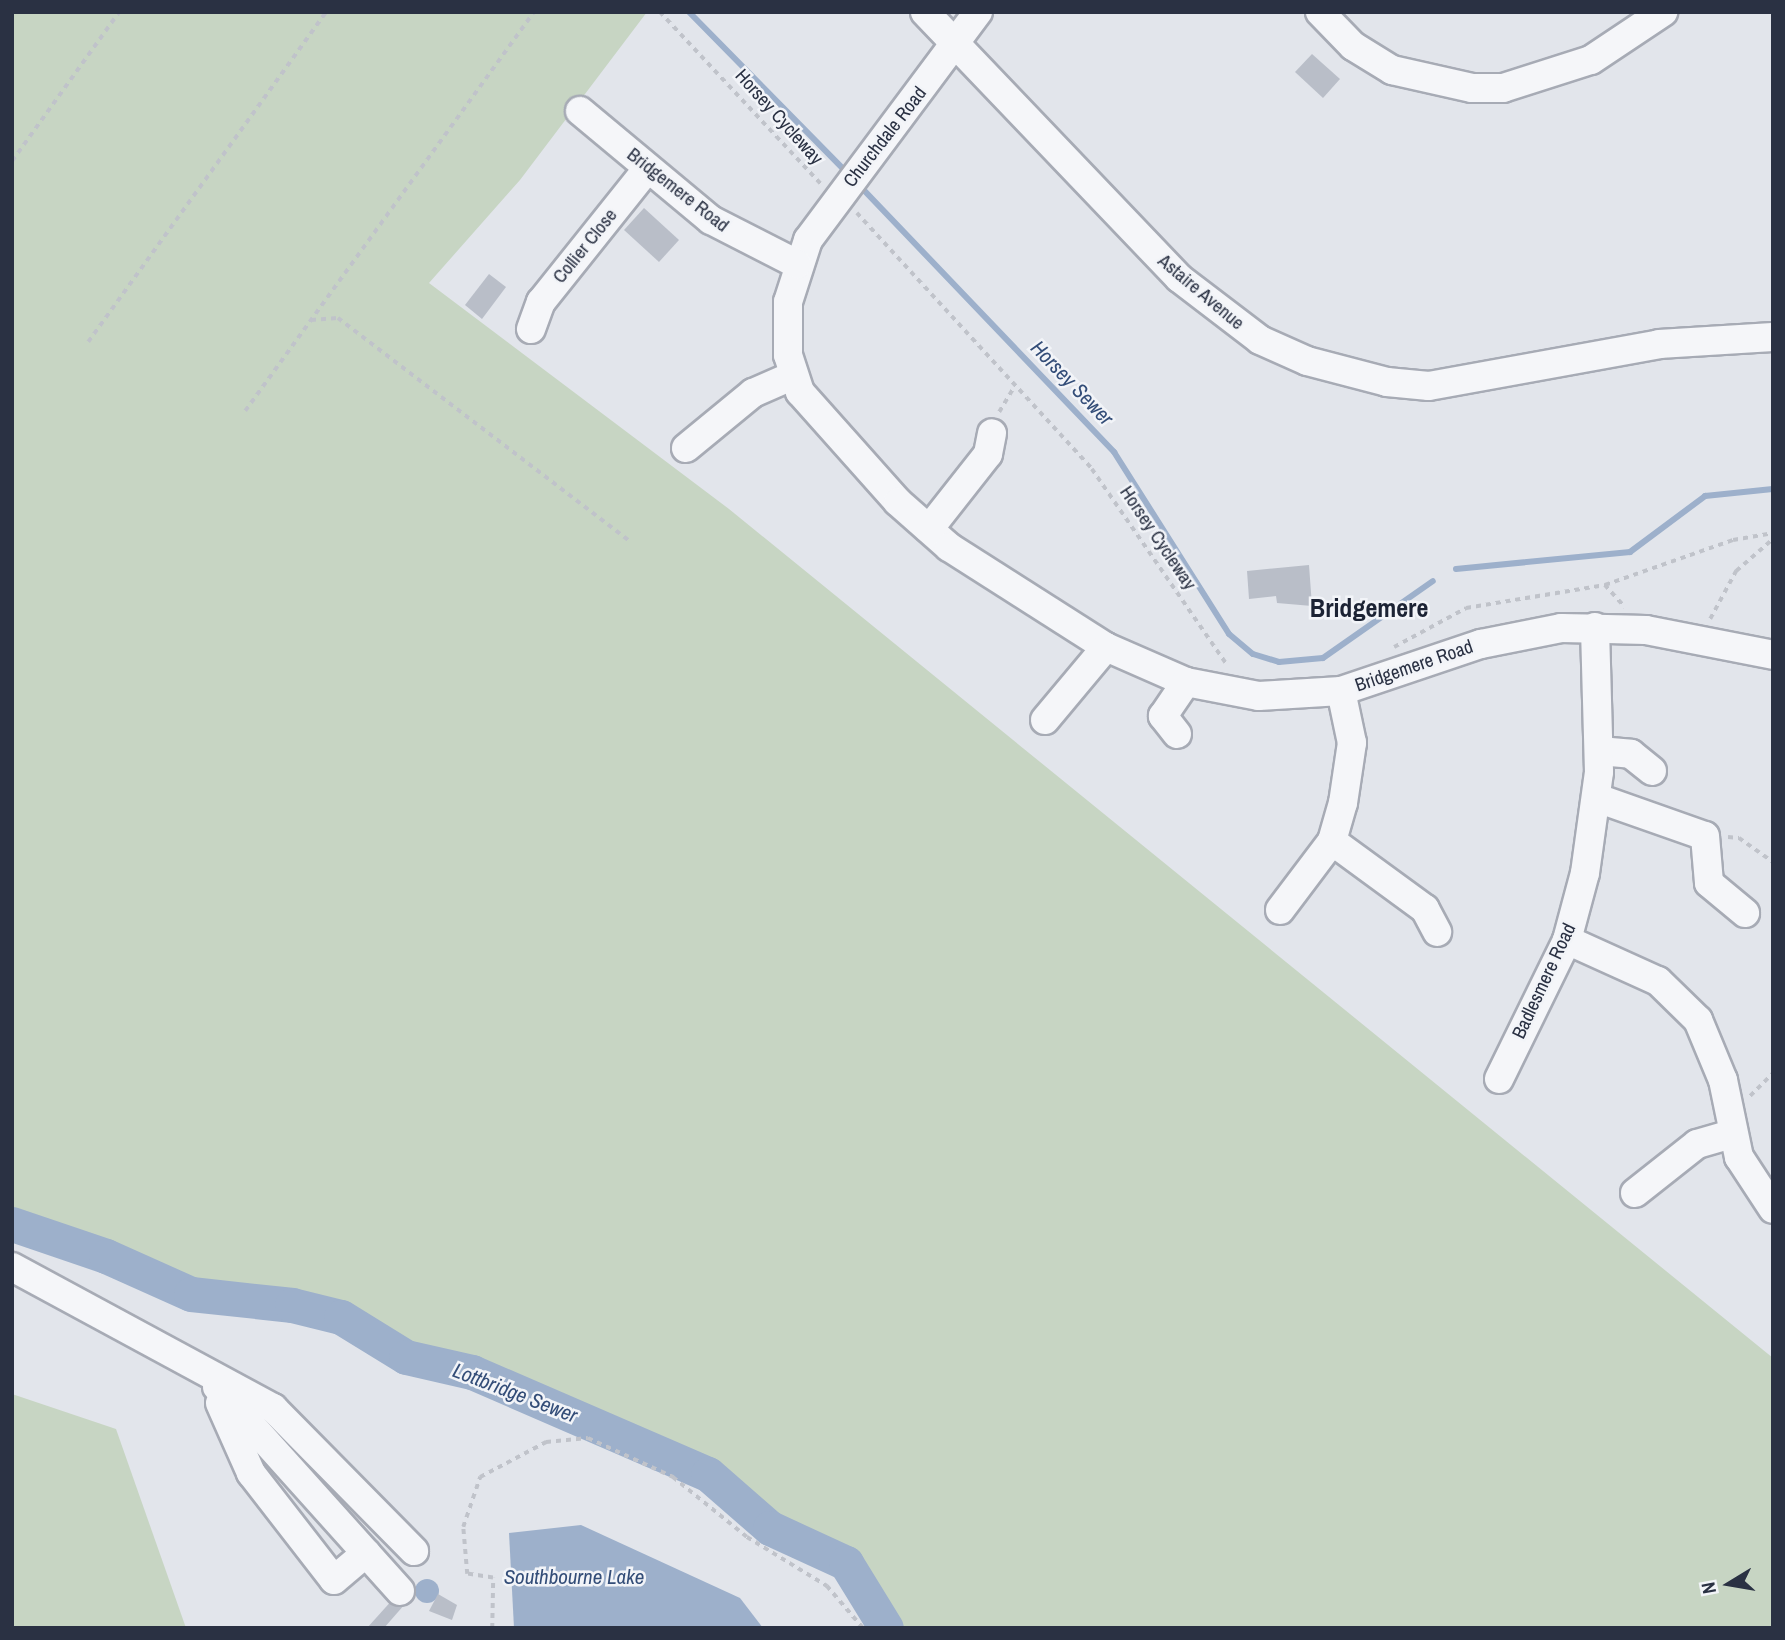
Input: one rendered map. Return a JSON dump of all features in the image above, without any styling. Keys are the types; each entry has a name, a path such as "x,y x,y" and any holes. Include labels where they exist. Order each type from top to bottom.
{"street":[{"name":"Astaire Avenue","path":"925,12 1179,278 1260,340 1307,361 1387,382 1429,386 1659,345 1773,337"},
{"name":"Churchdale Road","path":"797,264 842,193 978,12"},
{"path":"1320,12 1353,46 1392,70 1472,88 1503,88 1591,60 1663,12"},
{"name":"Bridgemere Road","path":"580,111 729,231 797,264 788,302 792,376 812,408 929,529 1003,587 1106,647 1186,682 1259,696 1341,691 1481,643 1595,627 1706,639 1773,655"},
{"name":"Collier Close","path":"531,329 541,302 648,168"},
{"path":"686,449 753,393 792,376"},
{"path":"929,529 988,454 992,433"},
{"name":"Badlesmere Road","path":"1499,1079 1567,940 1597,798 1599,751 1595,627"},
{"path":"1045,720 1106,647"},
{"path":"1177,734 1163,716 1186,682"},
{"path":"1280,910 1332,841 1352,743 1341,691"},
{"path":"1599,751 1631,754 1652,771"},
{"path":"1597,798 1705,836 1709,883 1745,914"},
{"path":"1332,841 1425,909 1437,932"},
{"path":"1567,940 1678,996 1712,1048 1731,1121 1751,1180 1773,1209"},
{"path":"1635,1193 1731,1121"},
{"path":"12,1267 209,1378 273,1408 414,1551"},
{"path":"209,1378 400,1591"},
{"path":"209,1378 251,1473 334,1580 366,1553"}],"path":[{"path":"12,161 119,12"},
{"path":"88,342 326,12"},
{"path":"245,411 534,12"},
{"name":"Horsey Cycleway","path":"660,12 842,193 1014,387 1099,478 1236,673"},
{"path":"311,320 338,318 631,542"},
{"path":"992,433 1014,387"},
{"path":"1388,652 1466,608 1605,585 1733,540 1773,533"},
{"path":"1706,639 1723,590 1773,539"},
{"path":"1705,836 1739,838 1773,862"},
{"path":"1731,1121 1773,1073"},
{"path":"492,1628 493,1578 467,1574 463,1527 480,1477 546,1442 588,1438 673,1477 747,1537 827,1586 863,1628"}],"green space":[{"path":"12,12 647,12 520,180 429,283 729,509 1773,1358 1773,1628 886,1628 846,1563 770,1528 708,1474 472,1372 406,1357 341,1317 292,1305 191,1294 106,1256 12,1224"},
{"path":"12,1394 116,1429 186,1628 12,1628"}],"water":[{"name":"Southbourne Lake","path":"581,1525 740,1598 763,1628 514,1628 509,1533"},
{"path":"427,1579 438,1586 439,1591 432,1602 427,1603 416,1596 415,1591 422,1580"}],"building":[{"path":"1312,54 1340,79 1323,98 1295,72"},
{"path":"644,208 679,240 659,262 624,230"},
{"path":"489,274 506,287 482,319 465,305"},
{"path":"1309,565 1312,606 1277,603 1276,596 1249,599 1247,571"},
{"path":"403,1588 412,1596 384,1628 367,1628"},
{"path":"438,1594 457,1605 452,1620 429,1611"}],"waterway":[{"name":"Horsey Sewer","path":"689,12 848,174"},
{"name":"Horsey Sewer","path":"858,184 1114,452 1229,634 1253,654 1279,662 1323,658 1433,581"},
{"name":"Horsey Sewer","path":"1456,569 1630,552 1705,496 1773,489"},
{"name":"Lottbridge Sewer","path":"12,1224 106,1256 191,1294 292,1305 341,1317 406,1357 472,1372 708,1474 770,1528 846,1563 886,1628"}],"district":[{"name":"Bridgemere","path":"1369,608"}]}
